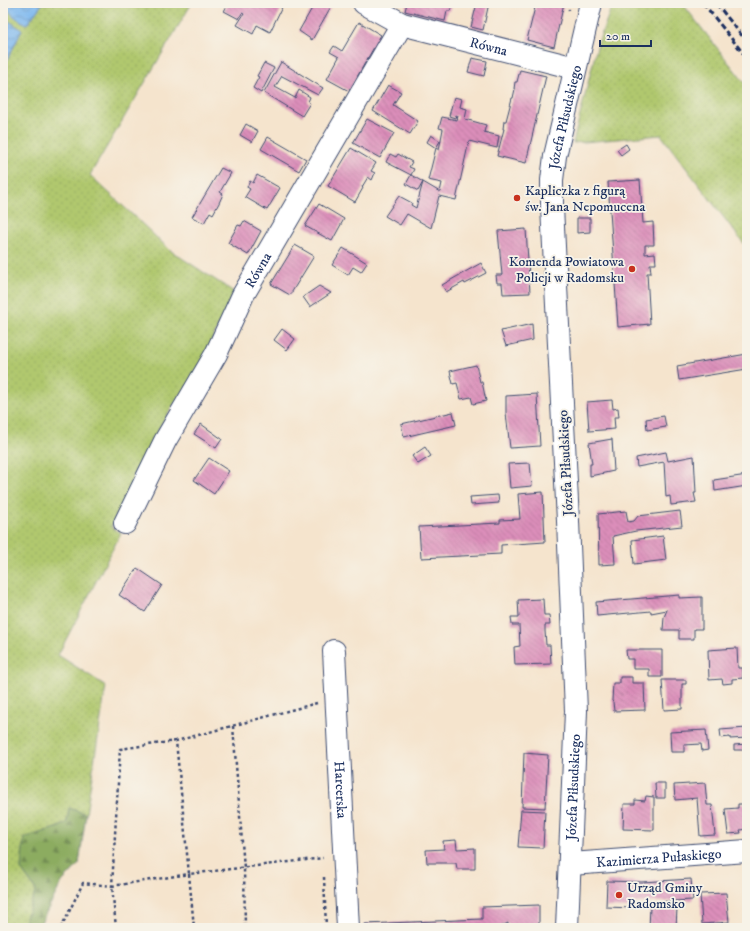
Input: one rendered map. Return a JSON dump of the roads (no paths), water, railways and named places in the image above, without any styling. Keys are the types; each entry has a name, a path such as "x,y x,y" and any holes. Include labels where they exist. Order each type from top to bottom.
{"street":[{"name":"Równa","path":"364,3 402,24 575,68"},
{"name":"Józefa Piłsudskiego","path":"567,928 571,864 576,711 552,207 552,180 555,156 591,3"},
{"name":"Równa","path":"126,523 165,441 216,354 243,295 402,24"},
{"name":"Harcerska","path":"334,651 348,928"},
{"name":"Kazimierza Pułaskiego","path":"571,864 747,851"}],"water":[{"path":"9,3 43,3 27,24 11,13 7,7"},
{"path":"3,17 22,30 3,68"}],"railway":[{"path":"703,3 747,58"},
{"path":"716,3 747,42"}],"place":[{"name":"Kapliczka z figurą św. Jana Nepomucena","path":"517,198"},
{"name":"Komenda Powiatowa Policji w Radomsku","path":"632,269"},
{"name":"Urząd Gminy Radomsko","path":"619,895"}]}
